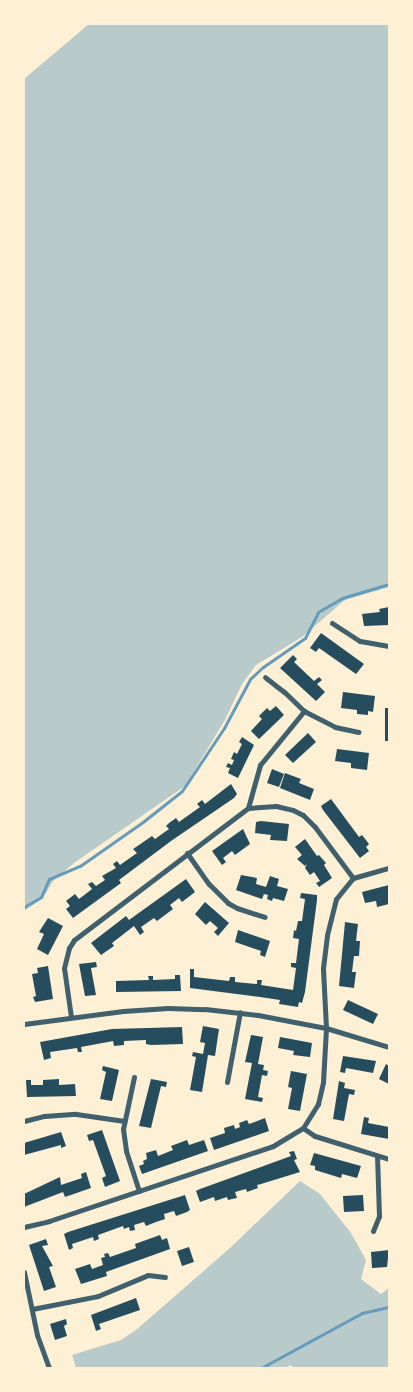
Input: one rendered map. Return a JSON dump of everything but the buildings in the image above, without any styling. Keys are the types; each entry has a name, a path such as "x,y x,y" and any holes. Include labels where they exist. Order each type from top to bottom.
{"street":[{"path":"332,624 360,641 389,646"},
{"path":"265,677 284,692 304,712 335,727 358,732"},
{"path":"248,808 260,765 304,712"},
{"path":"71,1017 64,968 67,953 74,940 248,808 276,806 293,810 302,815 315,827 353,878"},
{"path":"187,853 209,884 228,902 237,908 265,917"},
{"path":"24,1227 49,1222 273,1146 303,1128 320,1098 324,1073 326,1028 323,968 327,935 336,899 353,878 389,868"},
{"path":"24,1024 71,1017 168,1008 240,1012 326,1028 389,1047"},
{"path":"227,1082 240,1012"},
{"path":"134,1077 124,1122 126,1151 139,1191"},
{"path":"24,1121 44,1116 76,1114 124,1122"},
{"path":"303,1128 315,1136 350,1145 389,1159"},
{"path":"373,1231 379,1216 377,1156"},
{"path":"24,1272 37,1335 49,1368"},
{"path":"32,1309 98,1296 148,1275 165,1277"}],"shaded area":[{"path":"89,24 389,24 389,587 345,600 302,637 256,665 242,684 225,720 185,786 74,863 53,881 43,898 24,911 24,79"},
{"path":"300,1181 320,1194 351,1233 366,1260 361,1279 381,1294 389,1288 389,1368 293,1368 291,1365 285,1368 76,1368 72,1355 121,1340 136,1330 230,1248"}],"waterway":[{"path":"24,907 41,897 49,879 80,866 144,821 182,791 224,728 250,679 263,667 305,638 318,612 342,598 389,584"},
{"path":"261,1368 362,1313 389,1307"}]}
